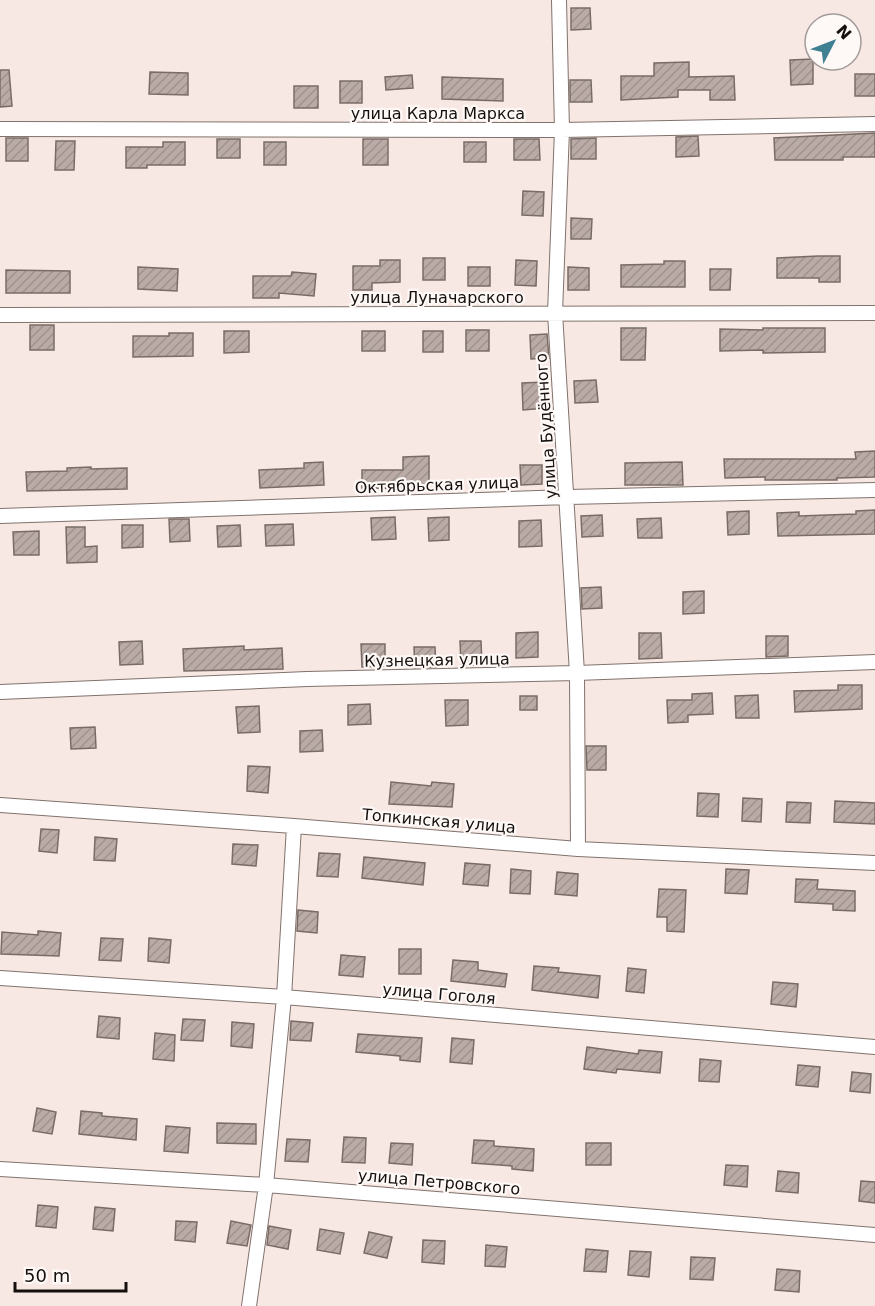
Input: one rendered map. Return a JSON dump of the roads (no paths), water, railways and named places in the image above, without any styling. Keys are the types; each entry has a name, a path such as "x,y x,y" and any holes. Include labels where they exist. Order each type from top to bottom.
{"street":[{"name":"улица Будённого","path":"559,0 562,130 555,313 577,673 578,849"},
{"name":"улица Карла Маркса","path":"0,129 562,130 875,124"},
{"name":"улица Луначарского","path":"0,315 875,313"},
{"name":"Октябрьская улица","path":"0,516 568,497 875,490"},
{"name":"Кузнецкая улица","path":"0,692 307,679 577,673 875,662"},
{"name":"Топкинская улица","path":"0,805 578,849 875,863"},
{"path":"249,1306 266,1185 284,997 294,826"},
{"name":"улица Гоголя","path":"0,978 284,997 875,1047"},
{"name":"улица Петровского","path":"0,1168 266,1185 875,1235"}]}
